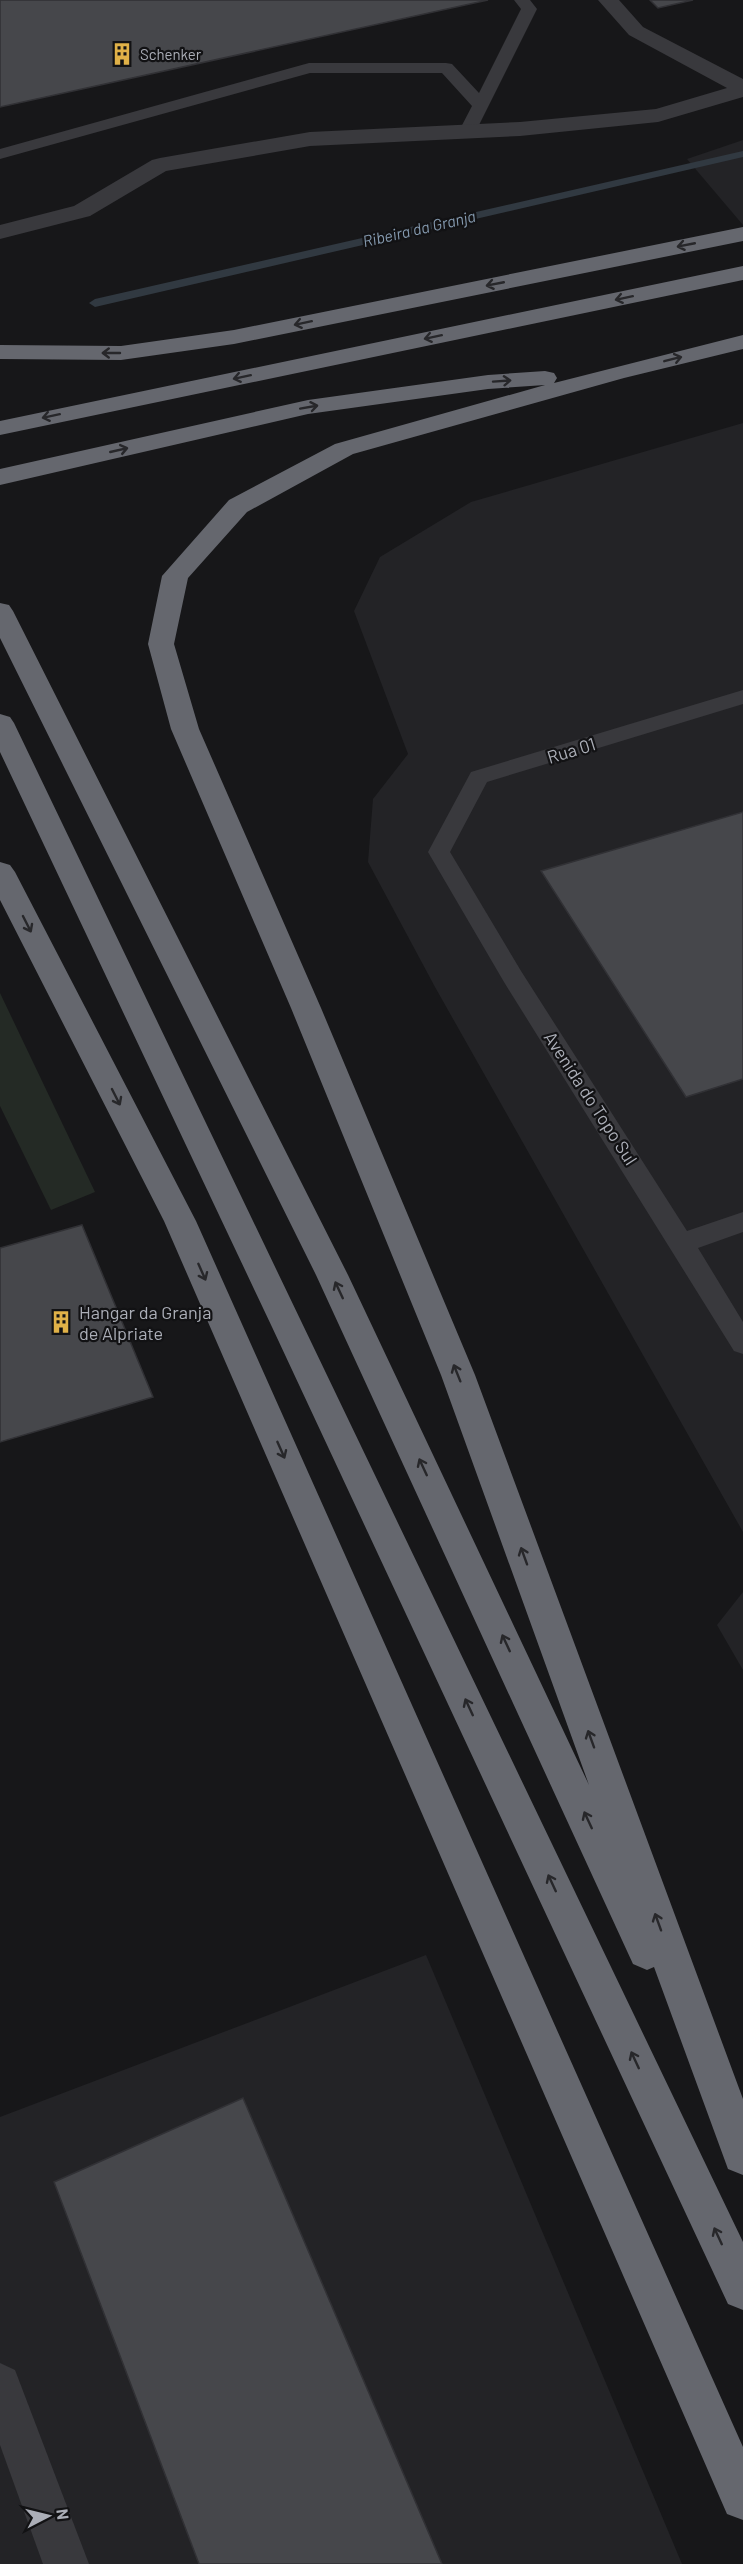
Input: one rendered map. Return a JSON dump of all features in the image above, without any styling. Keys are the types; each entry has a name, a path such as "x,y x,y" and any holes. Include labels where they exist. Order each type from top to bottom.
{"highway":[{"path":"0,352 121,353 234,337 743,234"},
{"path":"10,425 743,273"},
{"path":"743,342 616,373 344,449 238,506 175,576 161,644 185,729 306,1008 458,1375 743,2155"},
{"path":"0,477 308,407 488,382 616,373"},
{"path":"0,611 332,1275 539,1715 743,2160"},
{"path":"0,723 279,1306 743,2289"},
{"path":"0,872 180,1221 743,2498"}],"street":[{"path":"608,0 636,31 743,89"},
{"path":"0,232 82,211 160,165 310,139 468,131 658,115 743,89"},
{"path":"0,2385 66,2564"}],"lane":[{"path":"468,131 529,9 522,0"},
{"path":"0,154 309,68 446,68 481,105"},
{"name":"Rua 01","path":"439,852 479,777 743,697"},
{"name":"Avenida do Topo Sul","path":"439,852 478,921 684,1244 743,1344"},
{"path":"684,1244 743,1222"}],"shaded area":[{"path":"743,140 743,225 687,159"},
{"path":"743,423 743,1532 435,987 368,862 373,799 408,754 354,611 380,557 471,502"},
{"path":"0,993 95,1192 51,1210 0,1106"},
{"path":"743,1592 743,1670 717,1625"},
{"path":"426,1955 682,2564 0,2564 0,2117"}],"building":[{"name":"Schenker","path":"0,0 488,0 0,107"},
{"path":"650,0 693,0 658,8"},
{"path":"743,812 743,1079 686,1097 541,871"},
{"name":"Hangar da Granja de Alpriate","path":"82,1225 153,1397 0,1442 0,1248"},
{"path":"243,2098 442,2564 199,2564 54,2182"}],"waterway":[{"name":"Ribeira da Granja","path":"95,303 743,154"}],"place":[{"name":"Schenker","path":"122,54"},
{"name":"Hangar da Granja de Alpriate","path":"61,1322"}]}
